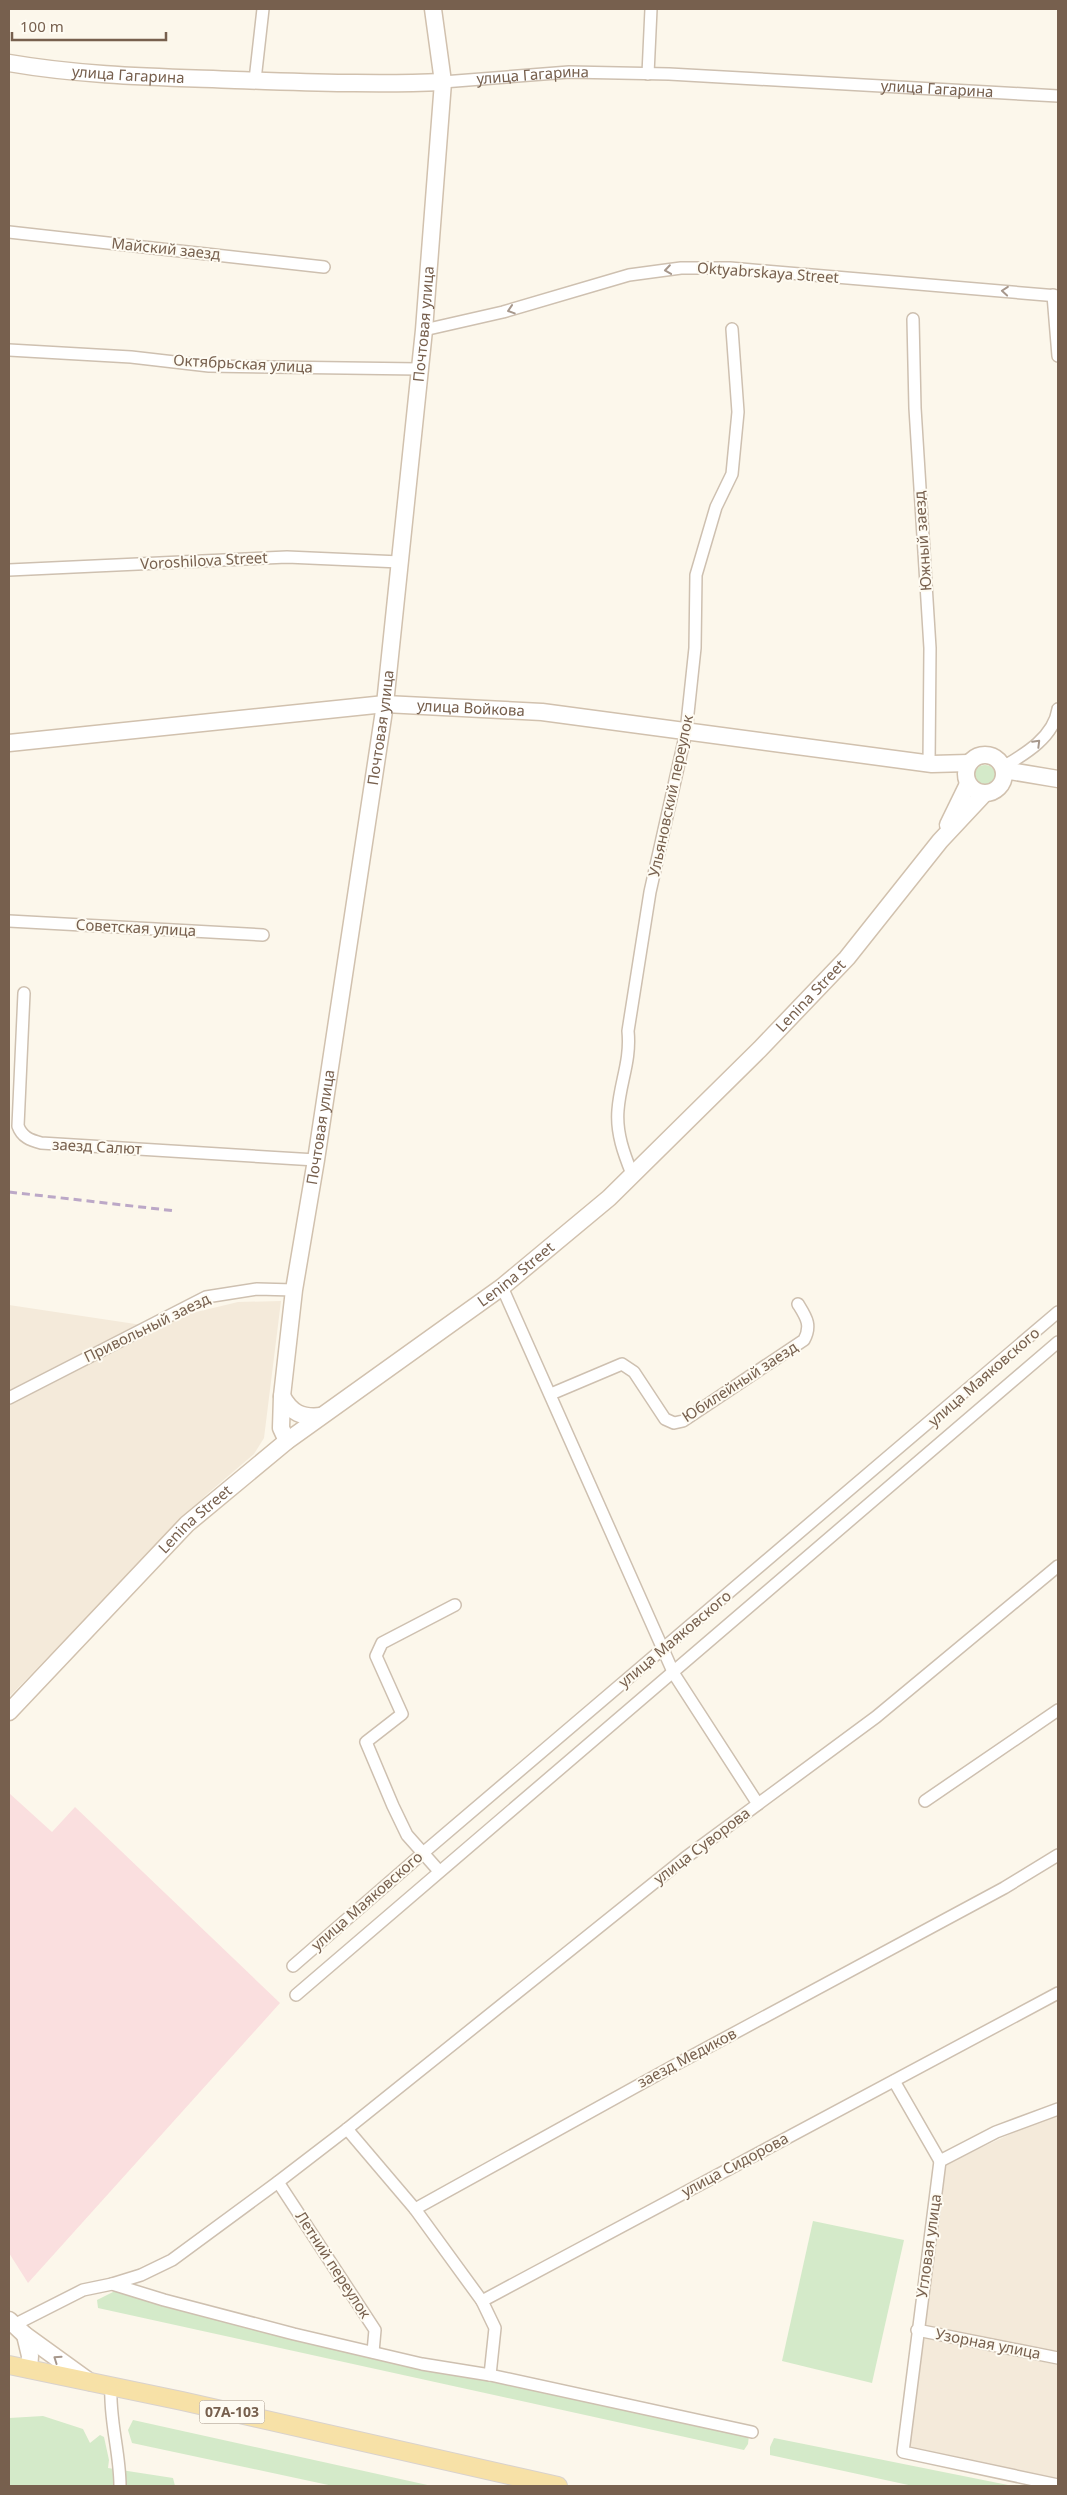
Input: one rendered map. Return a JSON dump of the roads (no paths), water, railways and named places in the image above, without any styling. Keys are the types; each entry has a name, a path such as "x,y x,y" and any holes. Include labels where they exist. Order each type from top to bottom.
{"main road":[{"name":"Почтовая улица","path":"287,1441 281,1428 282,1396 294,1290 316,1160 385,704 424,330 443,82 433,9"},
{"name":"улица Гагарина","path":"9,63 52,70 123,76 386,85 443,82"},
{"name":"улица Войкова","path":"9,743 385,704 542,712 931,764 969,763"},
{"path":"985,755 998,760 1003,774 990,794 984,794 974,791 967,783 965,774 973,758 985,755"},
{"name":"улица Войкова","path":"931,764 967,783"},
{"path":"1003,774 1058,779"},
{"path":"940,841 967,783"},
{"name":"Lenina Street","path":"9,1712 188,1524 287,1441 502,1288 609,1198 760,1049 848,958 940,841 984,794"},
{"path":"282,1396 294,1412 311,1417 321,1416"},
{"path":"16,2327 30,2356 29,2369"},
{"path":"16,2327 90,2382"},
{"name":"07А-103","path":"9,2365 558,2486"}],"street":[{"path":"254,80 262,9"},
{"path":"648,74 651,9"},
{"name":"улица Гагарина","path":"443,82 569,72 648,74 1058,96"},
{"name":"Майский заезд","path":"9,232 324,267"},
{"name":"Oktyabrskaya Street","path":"424,330 503,312 629,275 681,268 730,268 1056,295"},
{"path":"1056,295 1058,356"},
{"name":"Южный заезд","path":"913,319 916,427 930,648 931,764"},
{"name":"Ульяновский переулок","path":"632,1174 620,1144 618,1111 630,1049 628,1030 650,892 686,732 695,648 696,575 716,508 732,474 738,412 732,329"},
{"name":"Октябрьская улица","path":"9,350 131,357 209,366 419,370"},
{"name":"Voroshilova Street","path":"9,570 287,557 400,562"},
{"path":"1003,774 1048,732 1058,709"},
{"name":"Советская улица","path":"9,921 263,935"},
{"name":"заезд Салют","path":"24,993 18,1126 20,1132 29,1140 41,1144 316,1160"},
{"path":"502,1288 551,1394 674,1674 758,1804"},
{"name":"Привольный заезд","path":"9,1398 206,1297 257,1289 294,1290"},
{"name":"Юбилейный заезд","path":"551,1394 622,1364 634,1372 665,1419 674,1423 683,1421 804,1340 808,1332 808,1322 798,1304"},
{"name":"улица Маяковского","path":"293,1966 422,1853 1058,1312"},
{"name":"улица Маяковского","path":"296,1995 439,1871 674,1674 1058,1342"},
{"name":"улица Суворова","path":"16,2327 83,2290 141,2275 172,2260 347,2130 684,1858 876,1717 1058,1566"},
{"path":"439,1871 407,1834 366,1742 402,1714 376,1656 377,1650 382,1643 455,1605"},
{"path":"925,1801 1058,1710"},
{"name":"заезд Медиков","path":"415,2210 675,2064 1004,1888 1058,1855"},
{"name":"улица Сидорова","path":"482,2301 748,2157 856,2103 1058,1993"},
{"path":"894,2081 940,2161 996,2132 1058,2109"},
{"path":"347,2130 415,2210 482,2301 495,2328 490,2375"},
{"name":"Угловая улица","path":"940,2161 902,2452 1058,2485"},
{"name":"Летний переулок","path":"278,2182 375,2330 373,2352"},
{"path":"112,2284 183,2305 422,2364 490,2375 752,2432"},
{"name":"Узорная улица","path":"917,2330 1058,2358"},
{"path":"111,2386 110,2409 119,2460 120,2486"}],"railway":[{"path":"9,1192 176,1211"}]}
